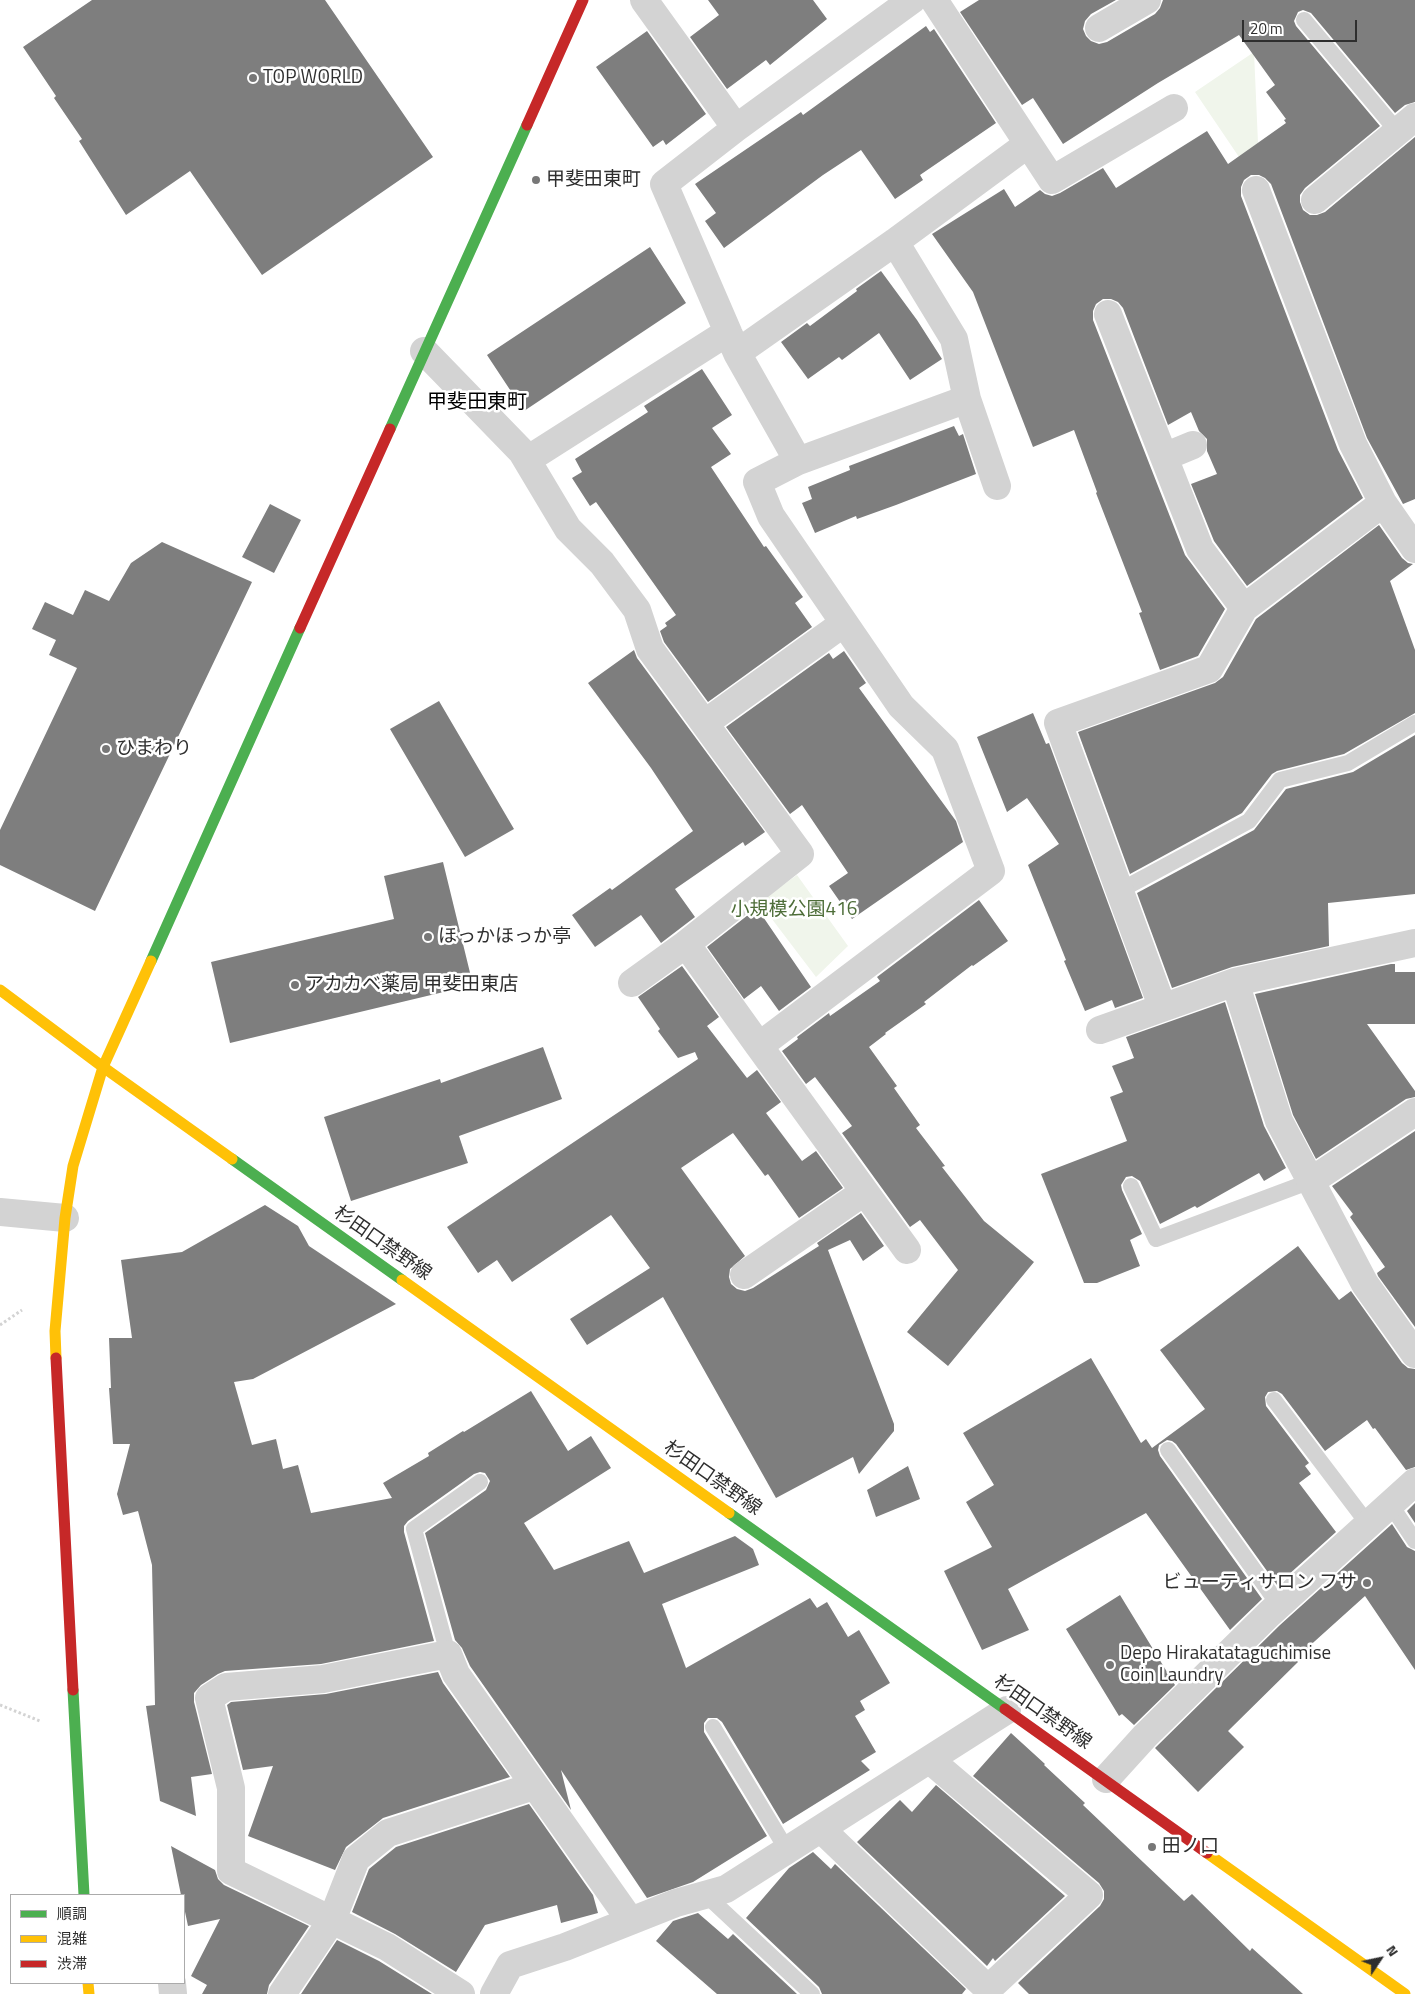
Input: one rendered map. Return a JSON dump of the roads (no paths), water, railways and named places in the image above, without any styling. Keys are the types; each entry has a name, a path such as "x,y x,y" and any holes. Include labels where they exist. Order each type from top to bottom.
{"street":[{"path":"84,1894 55,1331 65,1218 74,1166 103,1067 583,0"},
{"path":"644,0 736,128"},
{"path":"798,461 732,343 664,184 736,128 912,0"},
{"path":"934,0 1052,180 1174,108"},
{"path":"1099,28 1147,0"},
{"path":"1315,200 1406,124"},
{"path":"527,460 732,343 895,242 1028,144"},
{"path":"1256,190 1353,444 1383,503 1415,549"},
{"path":"895,242 954,339 968,399 997,486"},
{"path":"1108,314 1200,549 1244,608"},
{"path":"424,351 522,452 568,529 602,563 637,610 650,649 800,854 686,944 632,983"},
{"path":"758,1046 991,871 945,750 901,706 771,516 756,482 798,461 968,399"},
{"path":"1164,457 1193,445"},
{"path":"1162,1006 1058,724 1209,668 1244,608 1383,503"},
{"path":"704,723 844,623"},
{"path":"1100,1030 1162,1006 1235,982 1415,943"},
{"path":"686,944 907,1250"},
{"path":"1235,982 1279,1121 1365,1284 1415,1354"},
{"name":"杉田口禁野線","path":"0,990 103,1067 1106,1779 1405,1994"},
{"path":"1311,1180 1415,1112"},
{"path":"744,1275 864,1192"},
{"path":"0,1212 65,1218"},
{"path":"1106,1779 1145,1736 1279,1604 1415,1482"},
{"path":"461,1994 387,1947 231,1871 231,1788 209,1698 226,1687 323,1679 448,1654 456,1674 630,1920"},
{"path":"494,1994 510,1965 564,1947 676,1903 726,1889 1007,1710"},
{"path":"821,1829 988,1989 1089,1895 930,1760"},
{"path":"282,1994 332,1920 356,1859 388,1833 534,1786"}],"lane":[{"path":"1304,20 1406,124"},
{"path":"1119,891 1249,821 1280,780 1348,763 1415,723"},
{"path":"1131,1186 1156,1239 1311,1180"},
{"path":"1274,1400 1368,1524"},
{"path":"1168,1450 1279,1604"},
{"path":"448,1654 414,1529 480,1482"},
{"path":"1390,1504 1415,1541"},
{"path":"713,1728 787,1850"},
{"path":"706,1895 812,1994"}],"place":[{"name":"TOP WORLD","path":"253,78"},
{"name":"甲斐田東町","path":"536,180"},
{"name":"ひまわり","path":"106,749"},
{"name":"ほっかほっか亭","path":"428,937"},
{"name":"アカカベ薬局 甲斐田東店","path":"295,985"},
{"name":"ビューティサロン フサ","path":"1367,1583"},
{"name":"Depo Hirakatataguchimise Coin Laundry","path":"1110,1665"},
{"name":"田ノ口","path":"1152,1847"}],"district":[{"name":"甲斐田東町","path":"477,403"}],"park label":[{"name":"小規模公園416","path":"794,910"}]}
